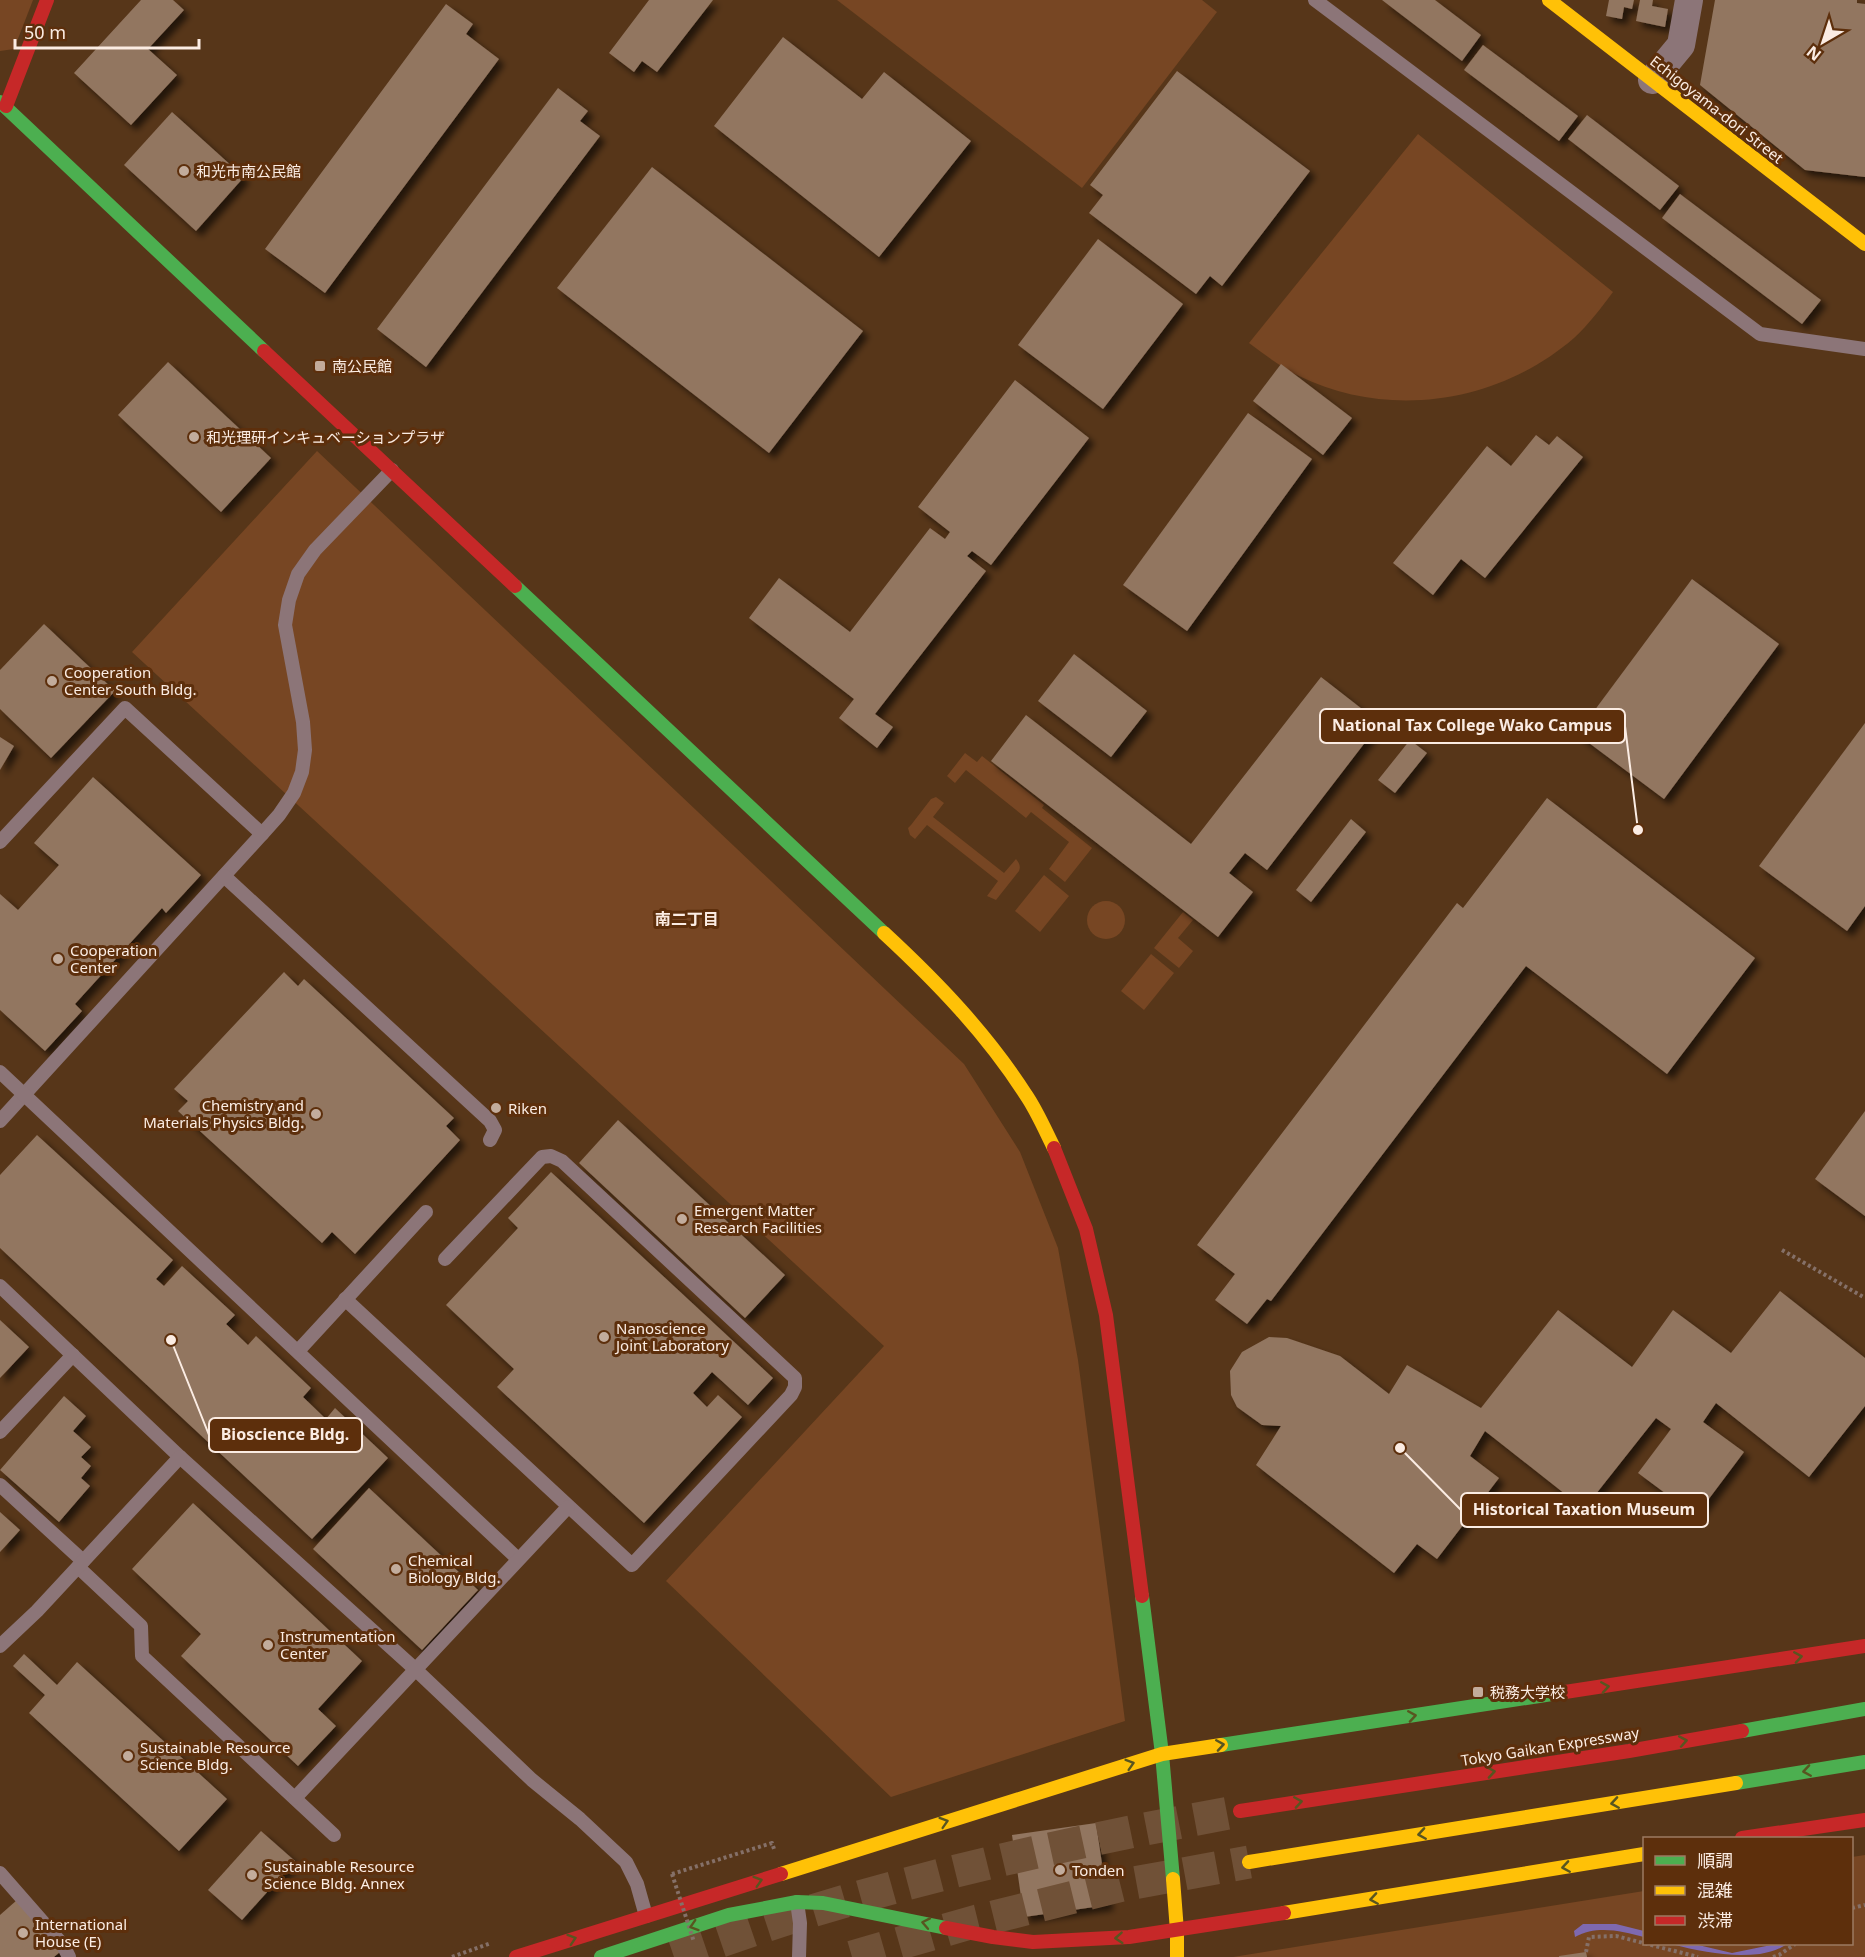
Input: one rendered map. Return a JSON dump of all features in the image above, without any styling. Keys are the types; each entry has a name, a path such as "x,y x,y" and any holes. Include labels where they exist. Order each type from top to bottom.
{"main road":[{"path":"47,0 3,104 935,981 985,1039 1027,1096 1060,1160 1086,1229 1106,1315 1162,1754 1177,1931 1177,1957"},
{"name":"Echigoyama-dori Street","path":"1549,0 1865,244"},
{"path":"516,1957 1162,1754 1865,1646"},
{"name":"Tokyo Gaikan Expressway","path":"1240,1811 1629,1751 1865,1709"},
{"path":"1249,1862 1865,1762"},
{"path":"1755,1837 1865,1820"},
{"path":"601,1957 729,1915 764,1906 797,1902 823,1903 993,1937 1033,1941 1129,1937 1643,1854"}],"street":[{"path":"1652,80 1681,45 1689,0"}],"lane":[{"path":"1315,0 1760,334 1865,349"},
{"path":"0,1121 262,834 294,793 302,772 305,750 303,722 285,626 289,600 298,573 315,550 392,470"},
{"path":"0,842 125,708 262,834"},
{"path":"224,876 490,1121 495,1130 490,1140"},
{"path":"0,1072 518,1559"},
{"path":"345,1299 632,1565 791,1395 795,1387 795,1378 562,1161 551,1156 543,1157 445,1259"},
{"path":"298,1351 426,1212"},
{"path":"0,1286 180,1457 415,1669 532,1780 580,1819 626,1862 637,1884 646,1916"},
{"path":"0,1432 73,1355"},
{"path":"0,1646 81,1564 180,1457"},
{"path":"0,1485 141,1626 142,1656 334,1836"},
{"path":"296,1798 568,1507"},
{"path":"0,1873 63,1945 69,1957"},
{"path":"797,1902 800,1923 799,1957"}],"path":[{"path":"1782,1250 1865,1298"},
{"path":"694,1942 672,1874 772,1843"},
{"path":"641,1896 686,1882"},
{"path":"1586,1952 1589,1937 1616,1936 1643,1943"},
{"path":"452,1957 494,1942"},
{"path":"1651,1945 1698,1957"},
{"path":"1773,1957 1794,1945"}],"shaded area":[{"path":"0,0 33,0 14,49 0,51"},
{"path":"837,0 1202,0 1217,12 1082,188"},
{"path":"1418,134 1613,292 1574,338 1544,360 1512,378 1478,390 1442,398 1406,400 1369,398 1334,390 1299,376 1279,365 1249,343"},
{"path":"317,451 964,1064 1020,1152 1058,1248 1078,1360 1125,1721 891,1797 666,1581 884,1346 132,652"},
{"path":"965,753 977,762 982,756 1044,805 1042,808 1092,848 1065,882 1049,869 1069,842 1031,812 1026,818 966,770 955,783 947,776"},
{"path":"936,797 944,803 933,817 1004,873 1016,859 1018,862 1019,871 996,900 987,896 998,881 927,825 915,839 910,835 908,828 931,799"},
{"path":"1044,875 1069,896 1040,932 1015,911"},
{"path":"1106,901 1120,906 1125,920 1120,934 1106,939 1092,934 1087,920 1092,906"},
{"path":"1183,912 1193,920 1178,938 1193,951 1179,968 1154,948"},
{"path":"1151,954 1174,973 1144,1010 1121,991"},
{"path":"1865,1855 1865,1957 1233,1957 1643,1891 1643,1945 1853,1945 1853,1857"},
{"path":"1583,1924 1616,1924 1643,1931 1643,1937 1618,1931 1600,1930 1575,1937 1574,1931"},
{"path":"1676,1945 1698,1945 1732,1953 1771,1945 1785,1945 1764,1953 1748,1955 1705,1951"}],"building":[{"path":"141,0 173,0 184,10 148,49 177,75 131,125 74,73"},
{"path":"649,0 713,0 657,72 642,61 634,72 609,53"},
{"path":"1382,0 1435,0 1481,35 1462,61"},
{"path":"1609,0 1634,0 1632,9 1624,7 1622,19 1606,16"},
{"path":"1640,0 1653,0 1652,6 1668,9 1665,27 1636,21"},
{"path":"1715,0 1857,0 1857,3 1865,4 1865,177 1805,170 1700,85"},
{"path":"446,4 473,24 466,34 499,59 325,293 265,249"},
{"path":"783,37 862,99 884,72 971,141 879,257 714,126"},
{"path":"1483,45 1578,116 1559,141 1464,70"},
{"path":"1177,71 1310,171 1222,286 1210,276 1196,294 1089,213 1103,195 1090,185"},
{"path":"558,88 588,111 580,121 600,136 426,367 377,329"},
{"name":"和光市南公民館","path":"172,112 244,177 196,231 124,165"},
{"path":"1587,115 1679,186 1660,210 1568,139"},
{"path":"652,167 863,331 769,453 557,288"},
{"path":"1680,194 1821,300 1802,324 1662,218"},
{"path":"1098,239 1183,304 1103,409 1018,345"},
{"name":"和光理研インキュベーションプラザ","path":"168,362 271,458 221,512 118,415"},
{"path":"1281,364 1352,418 1323,455 1253,401"},
{"path":"1015,380 1089,438 991,565 972,551 967,556 986,571 875,714 893,727 877,748 839,718 854,699 749,618 779,578 850,632 930,528 945,539 950,532 918,507"},
{"path":"1248,413 1312,459 1187,631 1123,585"},
{"path":"1536,435 1549,445 1557,436 1583,457 1485,578 1461,559 1433,595 1393,563 1487,446 1511,466"},
{"path":"1692,579 1779,644 1664,799 1577,734"},
{"name":"Cooperation Center South Bldg.","path":"44,624 115,691 51,758 0,709 0,670"},
{"path":"1074,654 1147,711 1111,757 1038,701"},
{"path":"1321,677 1380,723 1267,870 1245,853 1229,873 1253,892 1218,937 991,761 1026,715 1191,844"},
{"path":"1865,723 1865,906 1847,931 1759,866"},
{"path":"0,737 14,746 0,770"},
{"path":"1410,740 1427,753 1395,793 1378,780"},
{"name":"Cooperation Center","path":"93,777 201,875 166,913 162,908 75,1004 82,1011 45,1051 0,1010 0,894 18,910 59,865 34,843"},
{"path":"1547,798 1755,958 1667,1074 1526,966 1271,1301 1267,1299 1247,1324 1215,1300 1235,1274 1197,1245 1457,903 1463,908"},
{"path":"1351,819 1366,832 1311,902 1296,890"},
{"name":"Chemistry and Materials Physics Bldg.","path":"284,972 298,986 304,979 454,1118 446,1126 460,1140 355,1254 332,1232 322,1243 178,1111 188,1101 174,1089"},
{"path":"1865,1111 1865,1216 1815,1179"},
{"name":"Emergent Matter Research Facilities","path":"618,1120 785,1275 745,1318 579,1163"},
{"path":"37,1135 173,1260 156,1279 164,1286 182,1266 235,1315 226,1324 248,1345 256,1336 311,1388 303,1397 326,1419 335,1408 388,1458 312,1539 0,1248 0,1175"},
{"name":"Nanoscience Joint Laboratory","path":"551,1172 773,1378 748,1405 712,1372 693,1393 707,1407 718,1395 742,1417 644,1523 497,1387 514,1369 446,1305 518,1228 508,1218"},
{"path":"1780,1291 1865,1358 1865,1406 1809,1477 1716,1403 1703,1422 1744,1452 1696,1516 1638,1473 1671,1429 1656,1418 1584,1509 1485,1431 1470,1456 1499,1478 1437,1559 1417,1544 1394,1573 1256,1465 1281,1426 1262,1425 1237,1407 1231,1395 1230,1371 1242,1352 1269,1337 1287,1338 1340,1356 1389,1394 1407,1365 1481,1408 1558,1310 1632,1367 1673,1310 1731,1353"},
{"path":"0,1320 29,1347 0,1378"},
{"path":"64,1396 86,1416 73,1431 91,1447 81,1457 91,1466 81,1478 90,1486 59,1522 0,1470"},
{"name":"Chemical Biology Bldg.","path":"369,1488 478,1590 422,1650 313,1549"},
{"name":"Instrumentation Center","path":"193,1503 362,1661 318,1709 336,1726 298,1766 181,1656 201,1634 132,1569"},
{"path":"0,1512 20,1530 0,1552"},
{"name":"Sustainable Resource Science Bldg.","path":"24,1654 57,1685 77,1662 227,1799 179,1851 29,1713 45,1695 13,1666"},
{"name":"Tonden","path":"1096,1823 1108,1905 1024,1917 1012,1835"},
{"name":"Sustainable Resource Science Bldg. Annex","path":"261,1831 295,1861 242,1920 208,1890"},
{"name":"International House (E)","path":"17,1900 61,1951 54,1957 0,1957 0,1915"},
{"path":"1586,1952 1587,1957 1559,1957 1559,1956"}],"tunnel":[{"path":"674,1957 799,1915 963,1869 1129,1832 1240,1811"},
{"path":"852,1957 977,1921 1123,1885 1249,1862"}],"traffic: fast":[{"path":"0,102 264,351"},
{"path":"515,586 884,933"},
{"path":"1142,1596 1162,1754 1173,1879"},
{"path":"1221,1745 1565,1692"},
{"path":"1742,1731 1865,1709"},
{"path":"1736,1783 1865,1762"},
{"path":"601,1957 729,1915 797,1902 823,1903 946,1928"}],"traffic: slow":[{"path":"1549,0 1865,244"},
{"path":"884,933 942,990 995,1051 1030,1101 1054,1148"},
{"path":"781,1874 1162,1754 1221,1745"},
{"path":"1249,1862 1736,1783"},
{"path":"1284,1913 1643,1854"},
{"path":"1173,1879 1177,1957"}],"traffic: jam":[{"path":"6,106 47,0"},
{"path":"264,351 515,586"},
{"path":"1054,1148 1086,1229 1106,1315 1142,1596"},
{"path":"1565,1692 1865,1646"},
{"path":"1240,1811 1629,1751 1742,1731"},
{"path":"1749,1837 1865,1820"},
{"path":"516,1957 781,1874"},
{"path":"946,1928 1033,1942 1129,1937 1284,1913"}],"place":[{"name":"和光市南公民館","path":"184,171"},
{"name":"南公民館","path":"320,366"},
{"name":"和光理研インキュベーションプラザ","path":"194,437"},
{"name":"Cooperation Center South Bldg.","path":"52,681"},
{"name":"National Tax College Wako Campus","path":"1638,830"},
{"name":"Cooperation Center","path":"58,959"},
{"name":"Riken","path":"496,1108"},
{"name":"Chemistry and Materials Physics Bldg.","path":"316,1114"},
{"name":"Emergent Matter Research Facilities","path":"682,1219"},
{"name":"Nanoscience Joint Laboratory","path":"604,1337"},
{"name":"Bioscience Bldg.","path":"171,1340"},
{"name":"Historical Taxation Museum","path":"1400,1448"},
{"name":"Chemical Biology Bldg.","path":"396,1569"},
{"name":"Instrumentation Center","path":"268,1645"},
{"name":"税務大学校","path":"1478,1692"},
{"name":"Sustainable Resource Science Bldg.","path":"128,1756"},
{"name":"Tonden","path":"1060,1870"},
{"name":"Sustainable Resource Science Bldg. Annex","path":"252,1875"},
{"name":"International House (E)","path":"23,1933"}],"district":[{"name":"南二丁目","path":"687,919"}]}
